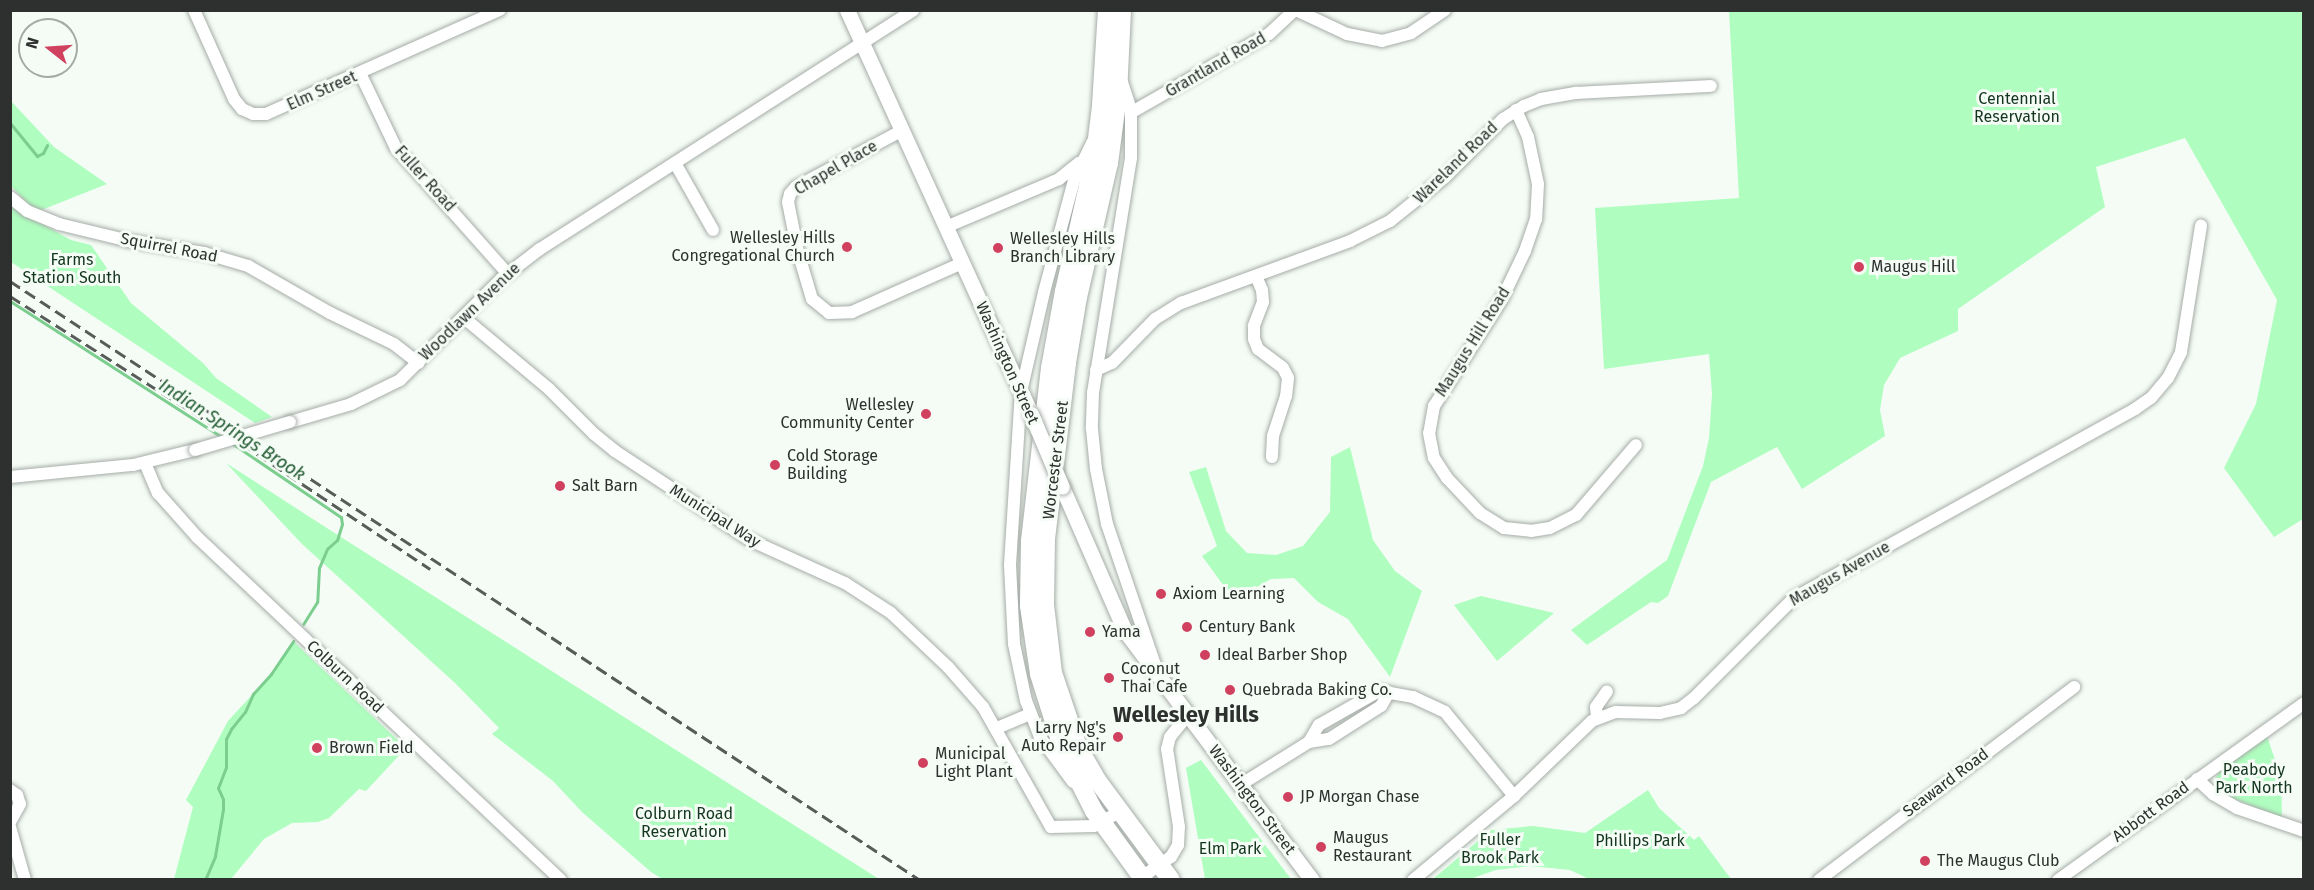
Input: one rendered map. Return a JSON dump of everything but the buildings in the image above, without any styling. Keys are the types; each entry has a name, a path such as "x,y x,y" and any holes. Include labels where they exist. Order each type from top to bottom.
{"highway":[{"name":"Worcester Street","path":"1107,10 1098,130 1090,184 1066,281 1053,349 1032,521 1028,576 1032,635 1043,694 1063,750 1087,799 1143,878"},
{"name":"Worcester Street","path":"1122,10 1119,75 1106,183 1070,344 1046,539 1044,585 1050,653 1064,710 1087,765 1166,872"}],"main road":[{"name":"Washington Street","path":"847,10 1022,392 1109,599 1125,631 1312,879"}],"street":[{"name":"Elm Street","path":"194,10 234,99 242,109 253,114 266,114 280,109 500,10"},
{"name":"Woodlawn Avenue","path":"10,477 145,463 290,422 379,392 400,380 507,273 550,242 913,10"},
{"path":"1295,10 1347,34 1382,41 1411,33 1445,10"},
{"name":"Grantland Road","path":"1132,112 1269,34 1295,10"},
{"name":"Fuller Road","path":"360,73 396,148 507,273"},
{"path":"1119,75 1132,112 1127,194 1096,370 1092,416 1096,469 1105,516 1160,680"},
{"name":"Wareland Road","path":"1096,370 1112,363 1141,330 1171,308 1211,290 1350,241 1390,221 1427,193 1496,125 1516,110 1541,99 1564,95 1711,86"},
{"name":"Maugus Hill Road","path":"1516,110 1528,137 1536,174 1539,201 1536,219 1525,251 1502,299 1434,406 1429,433 1434,458 1447,478 1480,513 1504,528 1531,531 1559,525 1576,515 1636,445"},
{"name":"Chapel Place","path":"902,130 796,187 790,194 788,202 798,252 812,299 829,313 852,312 962,263"},
{"path":"1087,799 1049,752 1030,714 1019,673 1010,597 1022,392 1074,180 1098,130"},
{"path":"946,227 1059,179 1085,156"},
{"path":"675,163 713,230"},
{"path":"1058,241 1063,199 1059,179"},
{"name":"Squirrel Road","path":"10,197 32,213 59,224 130,241 204,253 248,266 330,313 394,344 418,363"},
{"name":"Maugus Avenue","path":"1597,718 1616,712 1660,713 1681,708 1694,698 1780,609 1794,598 2115,421 2151,398 2168,378 2181,352 2201,226"},
{"path":"1256,276 1262,290 1263,302 1254,326 1254,339 1262,353 1283,368 1289,383 1273,436 1272,457"},
{"name":"Municipal Way","path":"463,316 543,382 588,429 615,451 750,540 838,579 881,605 957,676 997,728 1052,827 1092,826 1102,823 1121,811"},
{"name":"Colburn Road","path":"145,463 158,493 196,537 561,879"},
{"path":"1109,599 1128,589"},
{"name":"Seaward Road","path":"1819,879 2074,687"},
{"path":"1413,879 1514,796 1597,718 1596,707 1607,691"},
{"path":"1240,785 1309,742 1319,725 1372,693 1389,692 1413,697 1445,712 1514,796"},
{"name":"Abbott Road","path":"2058,879 2304,703"},
{"path":"997,728 1030,714"},
{"path":"1143,878 1166,872 1176,851 1179,836 1168,767 1167,742 1187,716"},
{"path":"2197,779 2213,794 2237,808 2304,831"},
{"path":"10,790 17,795 20,804 10,822"},
{"path":"10,827 26,879"}],"green space":[{"name":"Centennial Reservation","path":"1729,11 2303,11 2303,519 2274,537 2224,468 2256,404 2277,300 2185,138 2096,167 2105,207 1958,309 1958,331 1900,358 1884,385 1880,410 1885,436 1802,489 1777,447 1711,482 1668,596 1658,603 1651,602 1587,645 1571,630 1667,560 1703,466 1709,438 1712,394 1709,354 1604,369 1595,208 1739,198"},
{"path":"10,100 54,147 107,184 39,211 28,204 11,186"},
{"name":"Farms Station South","path":"10,206 71,240 91,245 131,303 203,363 216,378 272,417 255,423 11,262"},
{"path":"1350,447 1373,540 1395,571 1422,591 1390,677 1348,619 1318,602 1294,578 1271,579 1234,600 1202,556 1217,546 1189,472 1206,467 1226,531 1247,553 1276,555 1303,546 1330,512 1331,457"},
{"name":"Colburn Road Reservation","path":"226,463 879,879 664,880 651,872 582,812 553,781 492,734 499,728 455,683 302,544"},
{"path":"1481,596 1554,613 1497,661 1454,605"},
{"path":"293,641 406,748 366,791 359,789 329,818 318,822 292,823 264,839 231,879 174,879 193,807 186,800 228,721 271,674"},
{"name":"Peabody Park North","path":"2267,736 2281,778 2282,819 2231,797 2218,788 2214,782 2220,770"},
{"name":"Elm Park","path":"1201,760 1291,879 1205,879 1186,768"},
{"name":"Phillips Park","path":"1648,790 1659,808 1694,840 1699,836 1731,879 1589,879 1570,870 1530,866 1496,870 1470,879 1433,879 1491,830 1533,826 1585,833"}],"waterway":[{"path":"10,123 37,156 43,153 47,145"},
{"name":"Indian Springs Brook","path":"10,301 222,437"},
{"name":"Indian Springs Brook","path":"233,444 341,517 342,524 337,540 327,549 319,568 317,602 303,624"},
{"name":"Indian Springs Brook","path":"205,880 215,856 223,809 223,799 218,788 226,767 226,739 245,712 253,694 271,674 293,641"}],"railway":[{"path":"10,281 920,880"},
{"path":"10,296 227,434 430,569"}],"place":[{"name":"Wellesley Hills Congregational Church","path":"847,247"},
{"name":"Wellesley Hills Branch Library","path":"998,248"},
{"name":"Maugus Hill","path":"1859,267"},
{"name":"Wellesley Community Center","path":"926,414"},
{"name":"Cold Storage Building","path":"775,465"},
{"name":"Salt Barn","path":"560,486"},
{"name":"Axiom Learning","path":"1161,594"},
{"name":"Century Bank","path":"1187,627"},
{"name":"Yama","path":"1090,632"},
{"name":"Ideal Barber Shop","path":"1205,655"},
{"name":"Coconut Thai Cafe","path":"1109,678"},
{"name":"Quebrada Baking Co.","path":"1230,690"},
{"name":"Larry Ng's Auto Repair","path":"1118,737"},
{"name":"Brown Field","path":"317,748"},
{"name":"Municipal Light Plant","path":"923,763"},
{"name":"JP Morgan Chase","path":"1288,797"},
{"name":"Maugus Restaurant","path":"1321,847"},
{"name":"The Maugus Club","path":"1925,861"}],"district":[{"name":"Wellesley Hills","path":"1186,715"}],"park label":[{"name":"Fuller Brook Park","path":"1500,849"}]}
